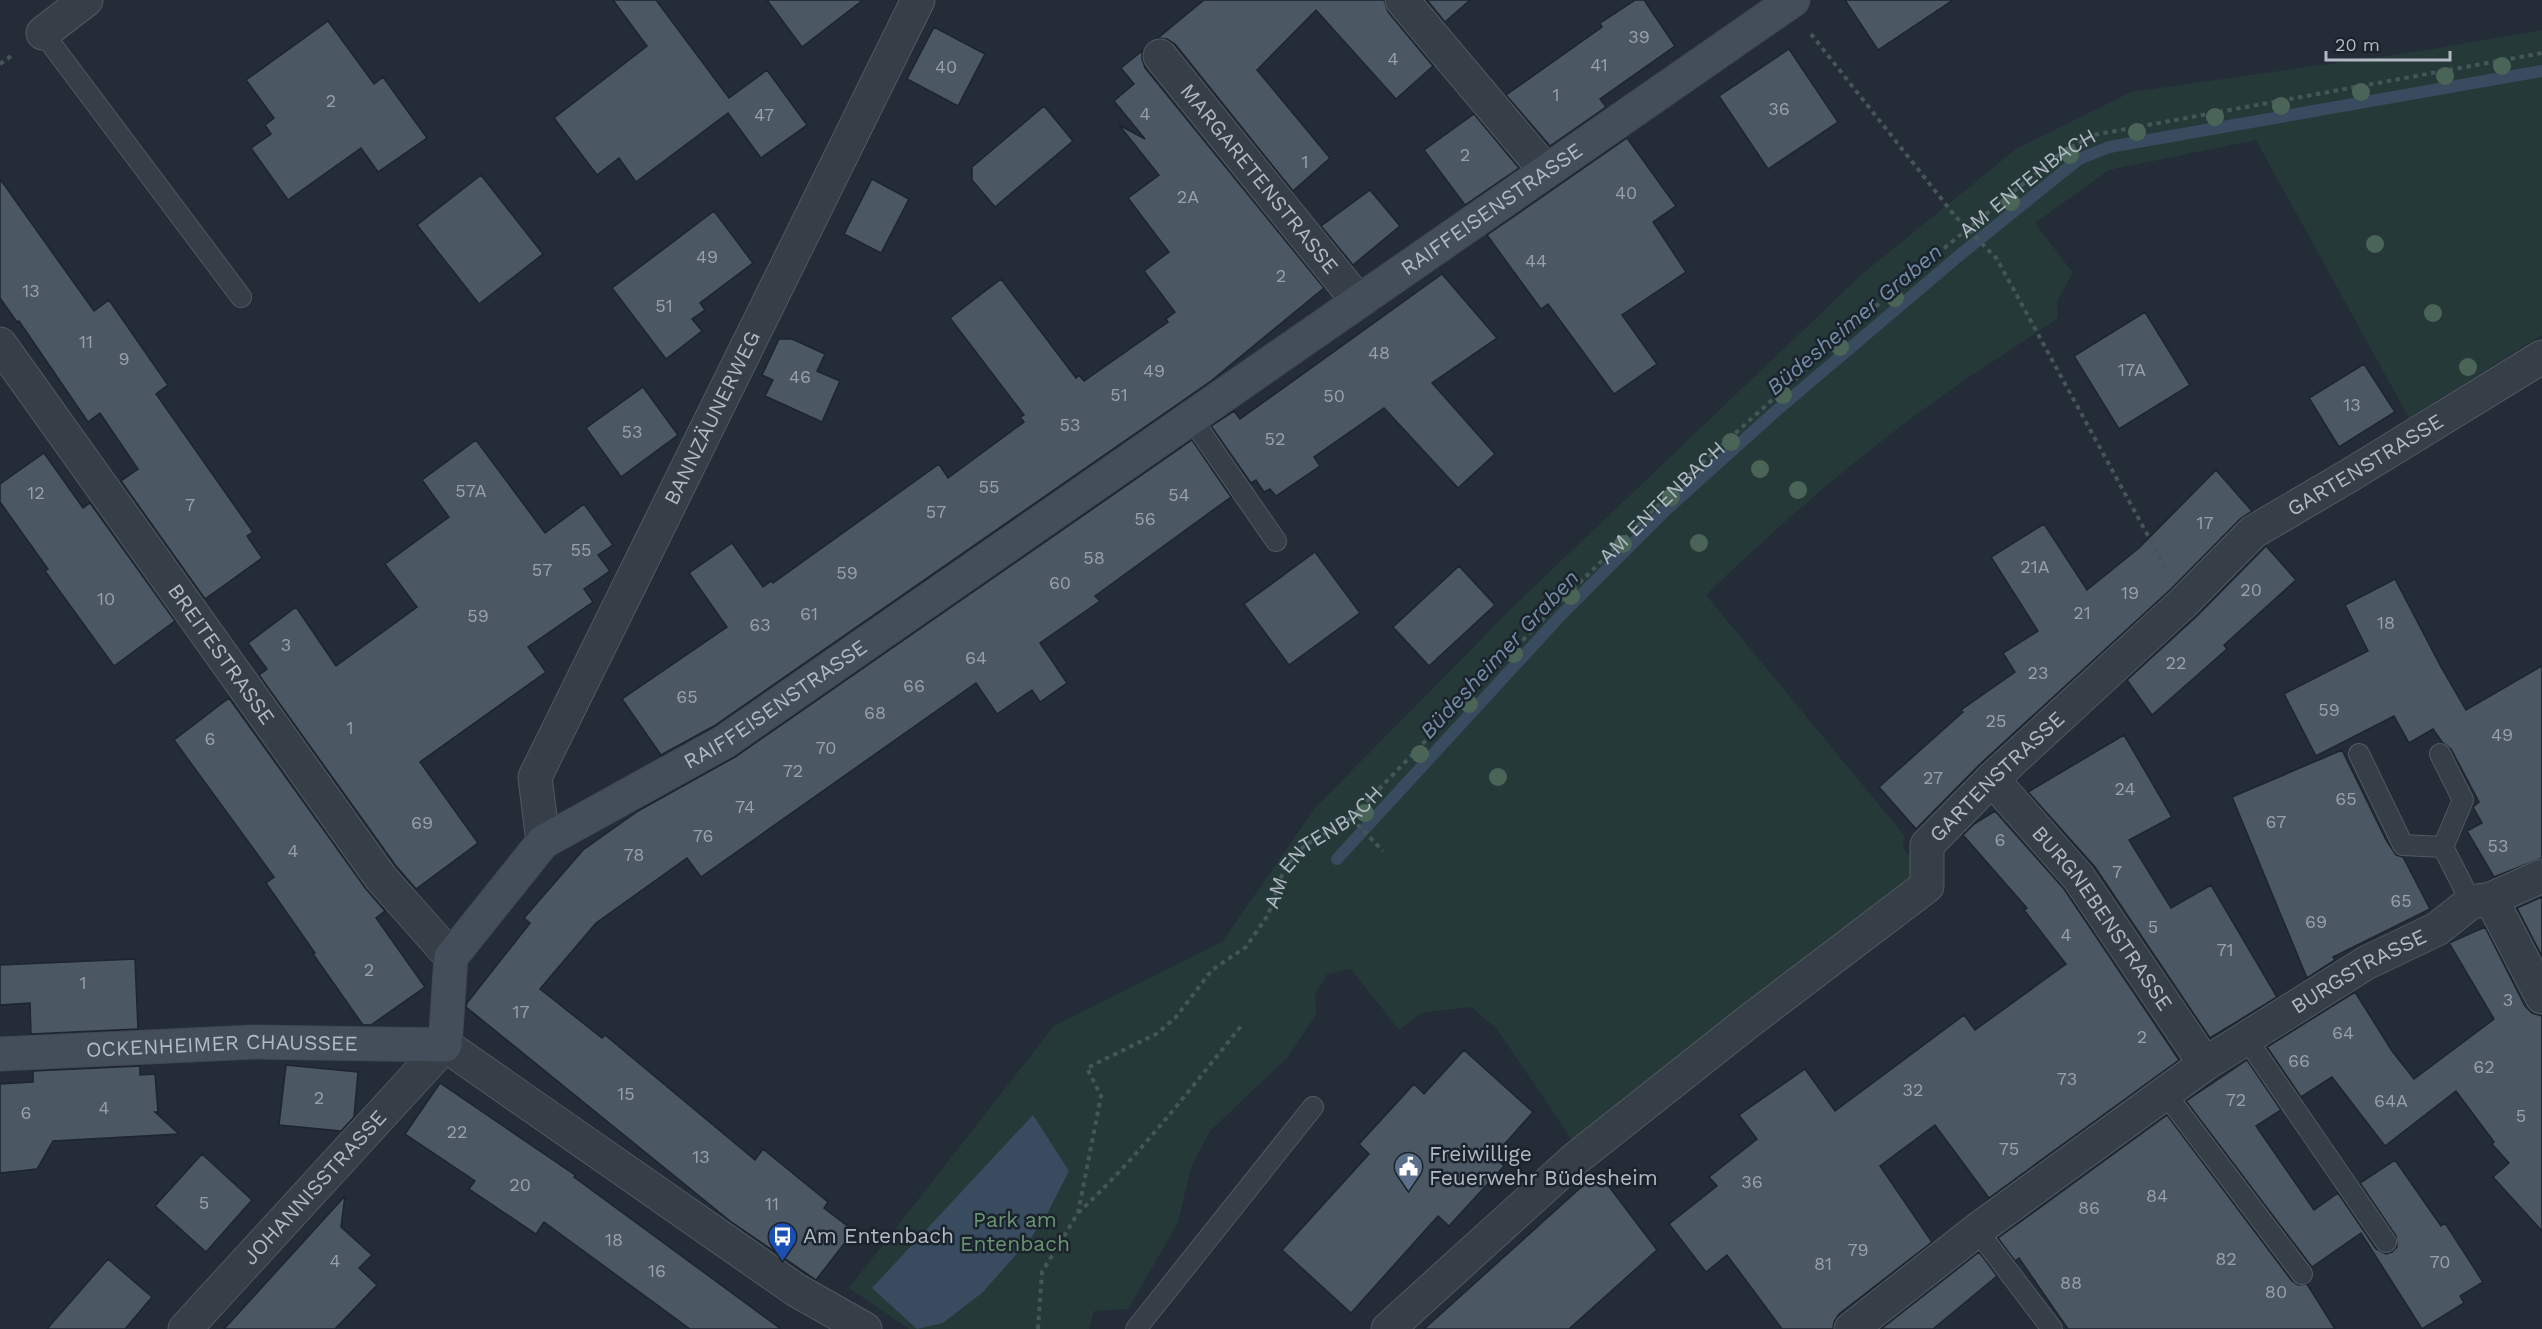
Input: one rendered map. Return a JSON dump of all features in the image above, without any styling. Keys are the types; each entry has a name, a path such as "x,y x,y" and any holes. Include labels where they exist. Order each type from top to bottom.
{"street":[{"path":"43,33 86,0"},
{"name":"BANNZÄUNERWEG","path":"543,842 535,777 918,0"},
{"path":"1402,0 1546,171"},
{"name":"RAIFFEISENSTRASSE","path":"451,957 543,842 724,742 1790,2"},
{"name":"MARGARETENSTRASSE","path":"1160,56 1359,301"},
{"name":"BREITESTRASSE","path":"0,344 381,878 451,957"},
{"name":"GARTENSTRASSE","path":"1388,1329 1575,1159 1748,1022 1928,886 1927,845 1992,779 2184,602 2253,532 2542,357"},
{"name":"BURGNEBENSTRASSE","path":"1992,779 2079,878 2205,1064"},
{"name":"BURGSTRASSE","path":"1851,1329 1977,1230 2205,1064 2366,963 2437,929 2481,901 2542,876"},
{"path":"2481,901 2542,997"},
{"path":"451,957 445,1045 796,1290 858,1327"},
{"name":"OCKENHEIMER CHAUSSEE","path":"0,1054 254,1042 445,1045"},
{"name":"JOHANNISSTRASSE","path":"185,1329 445,1045"}],"lane":[{"path":"43,33 241,297"},
{"path":"1191,418 1275,541"},
{"path":"2359,754 2403,845 2443,847"},
{"path":"2440,754 2463,800 2443,847"},
{"path":"2443,847 2481,901"},
{"path":"2246,1038 2386,1242"},
{"path":"2165,1093 2302,1274"},
{"path":"1136,1329 1313,1107"},
{"path":"1977,1230 2052,1329"}],"path":[{"path":"1790,2 1954,216 1997,259 2184,602"},
{"name":"AM ENTENBACH","path":"1038,1329 1042,1272 1078,1213 1101,1096 1088,1068 1158,1033 1176,1017 1212,970 1246,947 1268,915 1284,869 1304,846 1351,818 1553,609 1689,475 1809,364 1967,229 2061,153 2093,135 2542,53"},
{"path":"1351,818 1383,851"},
{"path":"1078,1213 1114,1179 1160,1129 1241,1026"}],"green space":[{"name":"Park am Entenbach","path":"2542,30 2542,335 2409,418 2256,140 2109,170 2035,223 2073,273 2057,301 2058,318 1962,382 1854,463 1706,595 1904,835 1903,847 1911,859 1912,888 1574,1143 1497,1029 1471,1007 1421,1013 1399,1030 1351,969 1327,974 1315,995 1316,1015 1287,1058 1210,1131 1191,1167 1178,1223 1128,1309 1094,1311 1089,1329 909,1329 849,1288 1054,1026 1222,942 1315,808 1517,603 1861,275 2016,149 2131,92 2428,50"}],"water":[{"path":"1033,1115 1069,1171 1046,1216 1030,1239 983,1292 943,1323 917,1329 872,1288"}],"building":[{"path":"613,0 656,0 729,98 767,70 807,125 761,158 728,113 636,182 619,158 597,175 554,118 647,46"},
{"path":"767,0 863,0 802,47"},
{"path":"1204,0 1384,0 1388,12 1433,66 1396,99 1316,10 1257,70 1330,158 1293,191 1175,44 1167,39 1158,38"},
{"path":"1427,0 1470,0 1445,22"},
{"path":"1635,0 1644,0 1675,46 1600,99 1606,107 1550,146 1506,95 1602,27 1600,23"},
{"path":"1845,0 1953,0 1878,50"},
{"path":"328,21 374,84 383,77 427,138 378,172 361,148 288,200 251,148 271,134 265,125 274,118 246,80"},
{"path":"934,27 985,54 958,106 907,79"},
{"path":"1789,49 1838,122 1768,169 1719,96"},
{"path":"1142,51 1145,68 1324,288 1211,381 714,726 661,755 622,699 727,627 689,573 732,543 763,587 771,581 773,583 939,464 948,478 1024,422 1020,417 1024,415 950,318 1001,279 1076,378 1079,375 1084,381 1168,322 1166,319 1175,312 1144,271 1169,252 1128,198 1159,175 1119,125 1145,139 1114,101 1134,84 1121,68"},
{"path":"1044,106 1073,141 995,207 972,180 972,167"},
{"path":"1474,114 1519,168 1465,205 1424,150"},
{"path":"1627,138 1676,206 1653,222 1686,272 1622,315 1657,364 1614,394 1548,304 1541,309 1487,235"},
{"path":"481,175 543,254 479,304 417,225"},
{"path":"0,179 94,311 109,300 168,385 156,394 253,532 247,536 262,558 205,599 121,481 138,469 100,413 88,422 19,321 17,322 0,298"},
{"path":"872,179 909,199 881,253 844,234"},
{"path":"1370,190 1400,226 1353,265 1321,226"},
{"path":"714,211 753,263 700,303 705,310 692,319 702,331 666,359 612,288"},
{"path":"1442,274 1497,338 1432,383 1495,454 1458,488 1384,408 1314,457 1320,466 1276,496 1270,489 1264,492 1256,480 1251,483 1211,426 1234,411 1240,419"},
{"path":"2145,312 2190,385 2119,429 2074,356"},
{"path":"779,339 792,339 825,354 817,371 840,381 822,422 765,396 773,380 762,375"},
{"path":"2364,364 2395,412 2339,447 2309,398"},
{"path":"643,387 678,435 621,477 586,428"},
{"path":"476,440 545,533 584,504 613,545 598,555 610,571 584,589 593,602 528,647 546,672 420,762 478,843 416,889 396,866 259,675 267,669 248,643 296,607 336,666 417,607 385,564 449,517 422,480"},
{"path":"1192,440 1231,497 1095,596 1100,601 1040,643 1067,683 1040,702 1032,690 997,714 976,683 701,877 687,858 596,923 540,989 602,1038 605,1035 755,1160 763,1149 828,1202 824,1208 854,1231 816,1280 730,1221 466,1007 530,923 524,918 583,850 638,811 735,757"},
{"path":"44,453 83,508 90,503 175,621 114,666 45,571 48,569 0,502 0,484"},
{"path":"2216,470 2252,511 2240,519 2171,589 1979,765 1916,829 1879,787 1963,712 1961,710 2015,672 2003,653 2038,631 1991,557 2044,524 2087,590 2139,548"},
{"path":"2266,546 2296,580 2224,645 2227,649 2152,715 2127,680 2197,616"},
{"path":"1315,552 1360,613 1289,665 1244,604"},
{"path":"1459,566 1495,605 1429,666 1393,627"},
{"path":"2395,579 2466,710 2542,666 2542,858 2494,877 2467,831 2482,823 2473,807 2479,802 2451,749 2442,742 2433,729 2409,743 2394,716 2316,756 2284,694 2368,651 2345,605"},
{"path":"229,698 366,889 385,911 376,918 425,987 371,1025 363,1025 313,954 315,953 266,883 274,877 174,740"},
{"path":"2124,735 2172,817 2129,840 2171,908 2211,885 2277,997 2210,1038 2095,867 2028,792"},
{"path":"2342,750 2386,840 2396,855 2403,857 2430,909 2333,957 2335,960 2307,978 2232,797"},
{"path":"1995,811 2064,889 2179,1060 1989,1198 1935,1125 1880,1166 1932,1242 1839,1314 1833,1329 1782,1329 1727,1255 1706,1272 1669,1224 1717,1186 1709,1177 1757,1139 1739,1115 1805,1069 1835,1111 1964,1015 1975,1030 2066,964 2024,910 2027,908 1963,835 1974,824"},
{"path":"2542,897 2542,956 2517,908"},
{"path":"2485,927 2525,1006 2532,1013 2542,1016 2542,1231 2493,1177 2509,1163 2492,1144 2494,1142 2456,1091 2385,1146 2332,1077 2301,1097 2267,1047 2355,992 2392,1051 2414,1079 2494,1019 2449,943"},
{"path":"135,959 138,1029 31,1034 30,1003 0,1005 0,965"},
{"name":"Freiwillige Feuerwehr Büdesheim","path":"1464,1050 1533,1112 1494,1156 1504,1166 1449,1226 1438,1216 1351,1313 1282,1250 1369,1154 1359,1144 1414,1084 1424,1094"},
{"path":"2247,1060 2281,1110 2256,1126 2314,1210 2338,1193 2376,1249 2386,1254 2392,1252 2397,1247 2396,1236 2360,1183 2395,1160 2441,1226 2445,1223 2483,1282 2460,1296 2464,1303 2422,1329 2361,1233 2312,1267 2186,1101"},
{"path":"286,1065 358,1072 354,1117 341,1131 279,1125"},
{"path":"140,1066 140,1075 155,1074 158,1112 155,1112 179,1134 53,1141 37,1169 0,1173 0,1084 33,1082 33,1071"},
{"path":"440,1083 575,1175 574,1177 781,1329 690,1329 544,1222 536,1234 469,1189 475,1181 405,1134"},
{"path":"2167,1115 2292,1281 2298,1285 2307,1284 2335,1329 2068,1329 2019,1258 2015,1261 1998,1238"},
{"path":"202,1154 252,1200 206,1252 155,1206"},
{"path":"1598,1172 1657,1250 1569,1329 1424,1329"},
{"path":"345,1196 341,1227 372,1255 359,1268 377,1285 335,1329 224,1329"},
{"path":"1979,1252 1997,1276 1933,1329 1881,1329"},
{"path":"108,1259 152,1297 125,1329 47,1329"}],"waterway":[{"name":"Büdesheimer Graben","path":"1337,859 1561,615 1666,510 1776,411 1961,254 2079,159 2109,147 2542,71"}],"place":[{"name":"Freiwillige Feuerwehr Büdesheim","path":"1408,1192"},
{"name":"Am Entenbach","path":"782,1262"}]}
